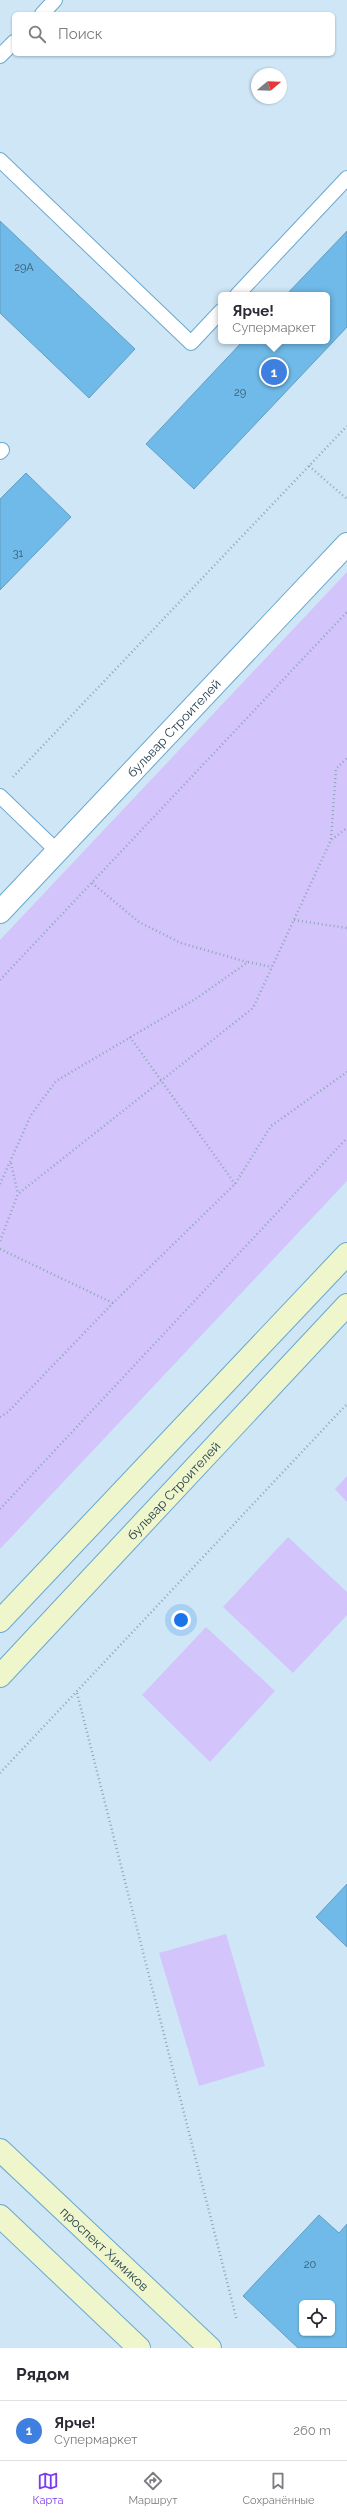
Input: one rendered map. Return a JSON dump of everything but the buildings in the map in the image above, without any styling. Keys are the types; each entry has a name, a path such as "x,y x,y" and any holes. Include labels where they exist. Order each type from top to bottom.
{"main road":[{"path":"0,1621 347,1254"},
{"name":"бульвар Строителей","path":"0,1676 347,1305"},
{"name":"проспект Химиков","path":"0,2150 210,2348"},
{"path":"0,2216 139,2348"}],"street":[{"name":"бульвар Строителей","path":"0,912 347,544"}],"lane":[{"path":"44,12 55,0"},
{"path":"0,56 12,44"},
{"path":"0,160 191,343 218,314"},
{"path":"239,292 347,178"},
{"path":"0,796 57,851"}],"path":[{"path":"11,779 347,426"},
{"path":"309,466 347,499"},
{"path":"0,980 347,612"},
{"path":"0,1241 18,1194 253,1008 331,840 336,769 347,758"},
{"path":"331,840 347,828"},
{"path":"92,883 139,922 181,942 248,962 272,967"},
{"path":"294,920 347,928"},
{"path":"0,1184 31,1115 56,1081 197,998 248,962"},
{"path":"130,1037 235,1184"},
{"path":"0,1417 8,1412 113,1303 235,1184 271,1126 347,1072"},
{"path":"0,1509 347,1138"},
{"path":"10,1162 18,1194"},
{"path":"0,1249 113,1303"},
{"path":"0,1773 77,1693 347,1404"},
{"path":"77,1693 237,2321"}],"shaded area":[{"path":"347,572 347,1181 0,1549 0,940"},
{"path":"347,1476 347,1502 335,1489"},
{"path":"288,1537 347,1592 347,1615 293,1673 223,1607"},
{"path":"206,1627 275,1691 210,1762 142,1695"},
{"path":"226,1934 265,2066 199,2086 159,1953"}],"place":[{"name":"Ярче!","path":"274,372"}]}
